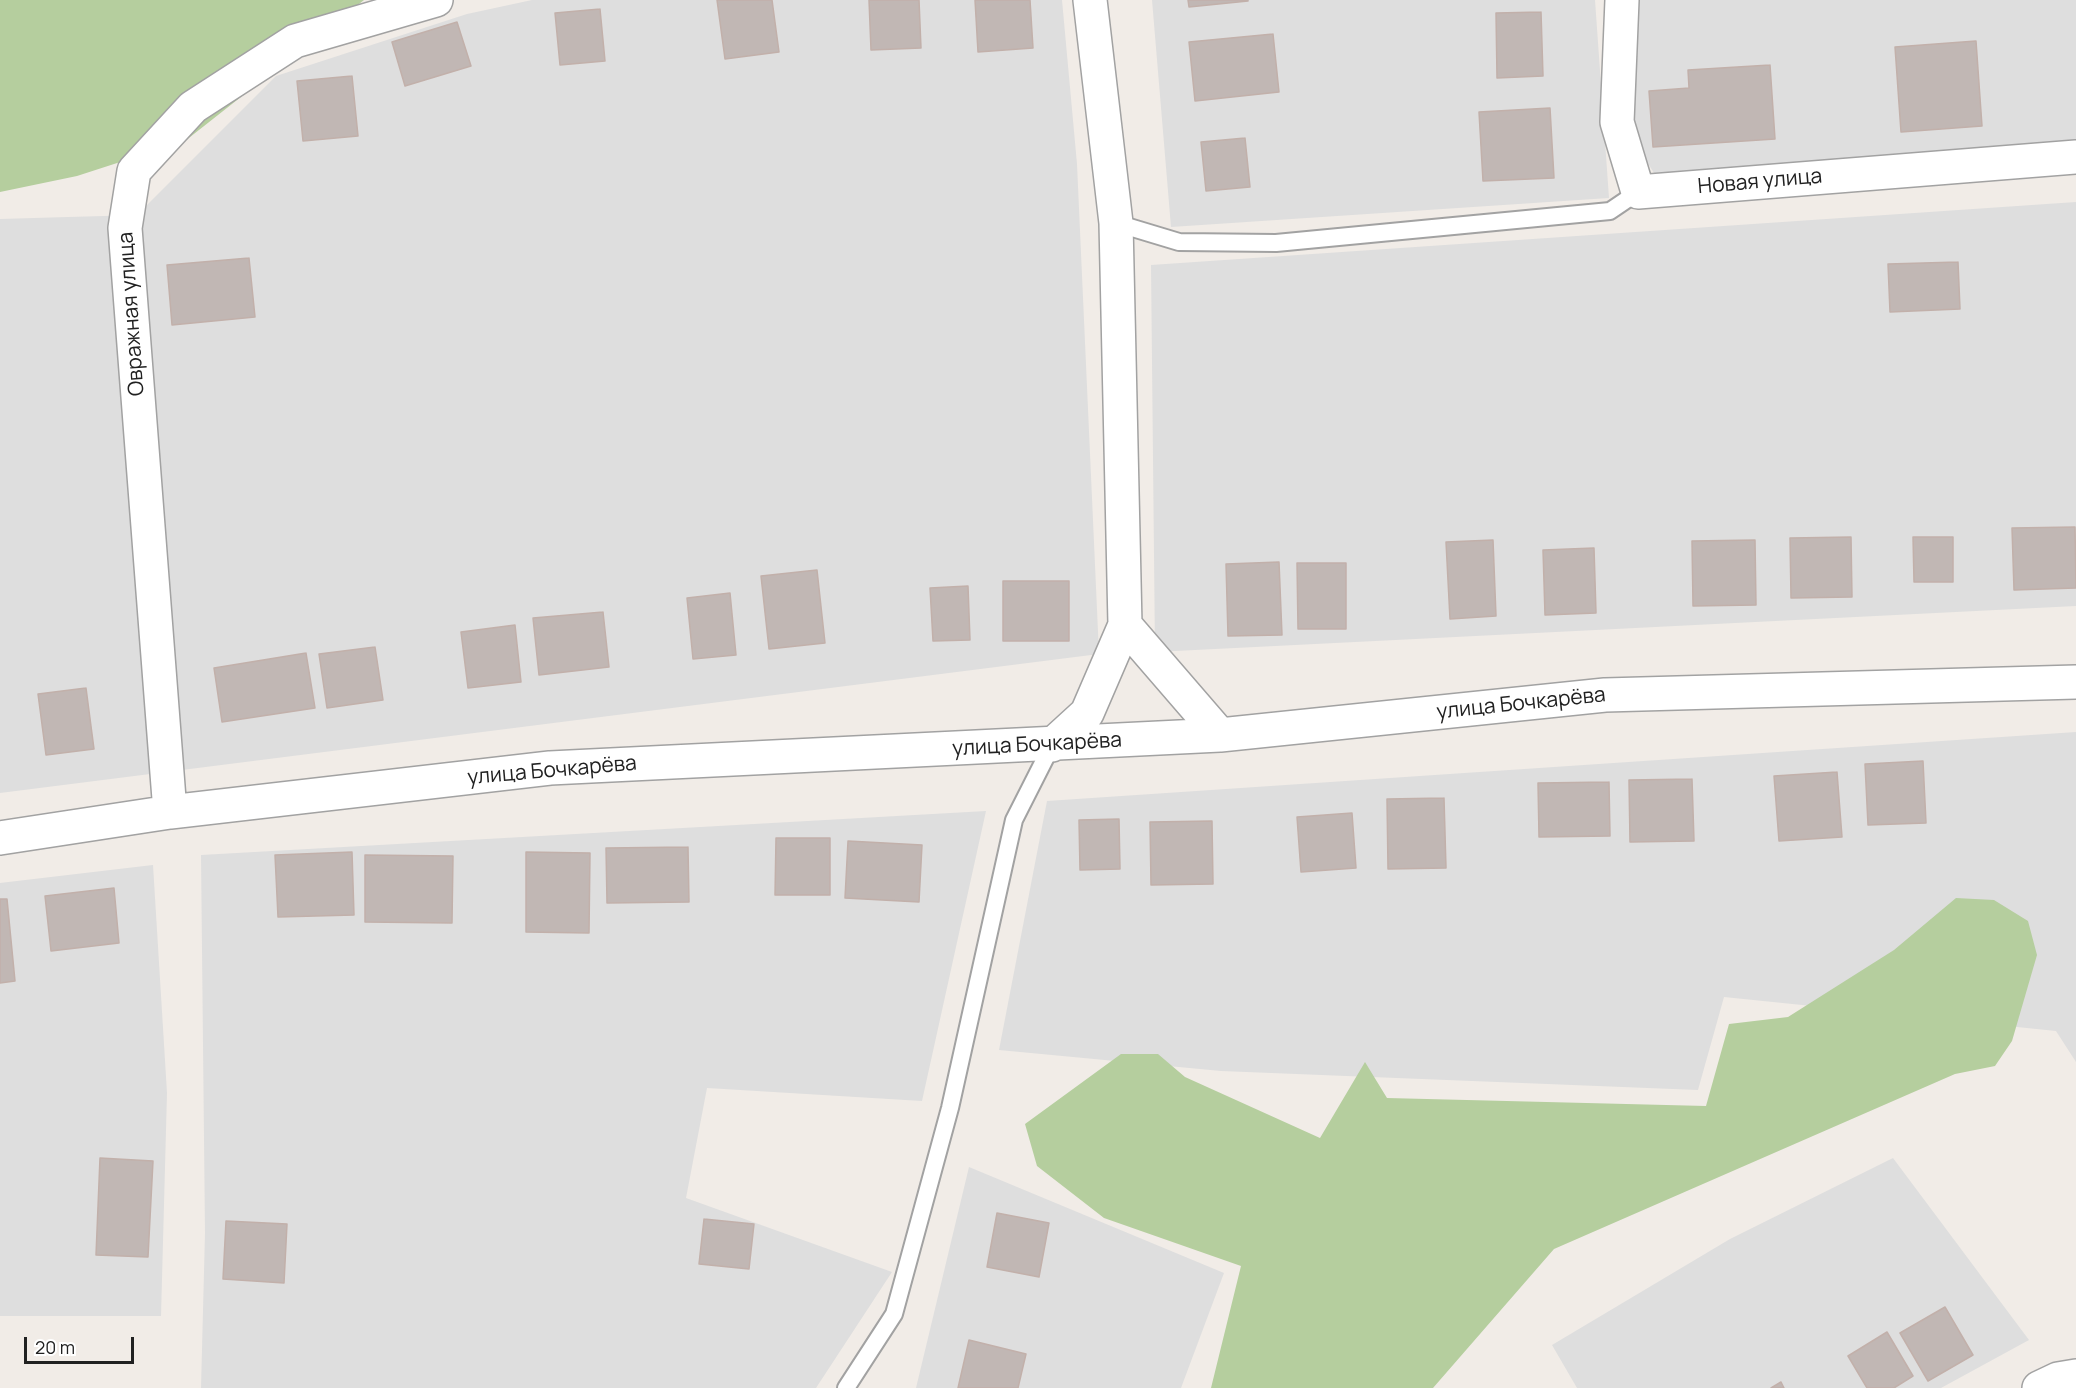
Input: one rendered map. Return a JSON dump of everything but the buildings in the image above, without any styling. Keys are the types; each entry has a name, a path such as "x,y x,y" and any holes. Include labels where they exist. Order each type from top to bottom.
{"street":[{"name":"Овражная улица","path":"170,812 124,228 134,171 193,107 295,41 436,0"},
{"path":"1052,745 1087,713 1125,626 1116,223 1090,0"},
{"path":"1622,0 1617,122 1638,192"},
{"name":"Новая улица","path":"1638,192 2076,157"},
{"path":"1125,626 1220,735"},
{"name":"улица Бочкарёва","path":"0,838 170,812 550,768 1220,735 1605,695 2076,682"},
{"path":"2039,1388 2058,1379 2076,1376"}],"lane":[{"path":"1116,223 1179,243 1276,243 1610,211 1638,192"},
{"path":"846,1388 894,1314 950,1108 1014,820 1052,745"}],"shaded area":[{"path":"532,0 1062,0 1077,164 1099,654 0,793 0,219 137,215 276,76 467,14"},
{"path":"1152,0 1595,0 1609,198 1171,227"},
{"path":"1636,0 2076,0 2076,140 1657,178 1633,139"},
{"path":"2076,202 2076,606 1155,652 1151,265"},
{"path":"2076,732 2076,1062 2056,1031 1724,997 1698,1090 1221,1071 999,1050 1047,801"},
{"path":"986,811 922,1101 707,1088 686,1198 892,1272 816,1388 201,1388 205,1233 201,855"},
{"path":"153,865 167,1093 161,1316 0,1316 0,883"},
{"path":"1893,1158 2029,1340 1941,1388 1577,1388 1552,1345 1730,1239"},
{"path":"969,1167 1224,1273 1181,1388 916,1388"}],"green space":[{"path":"0,0 364,0 185,141 77,176 0,192"},
{"path":"1956,898 1994,900 2028,921 2037,955 2012,1041 1995,1066 1955,1074 1554,1249 1433,1388 1211,1388 1241,1266 1104,1218 1037,1166 1025,1124 1121,1054 1158,1054 1185,1077 1320,1138 1365,1062 1387,1098 1706,1106 1729,1024 1788,1017 1894,950"}]}
